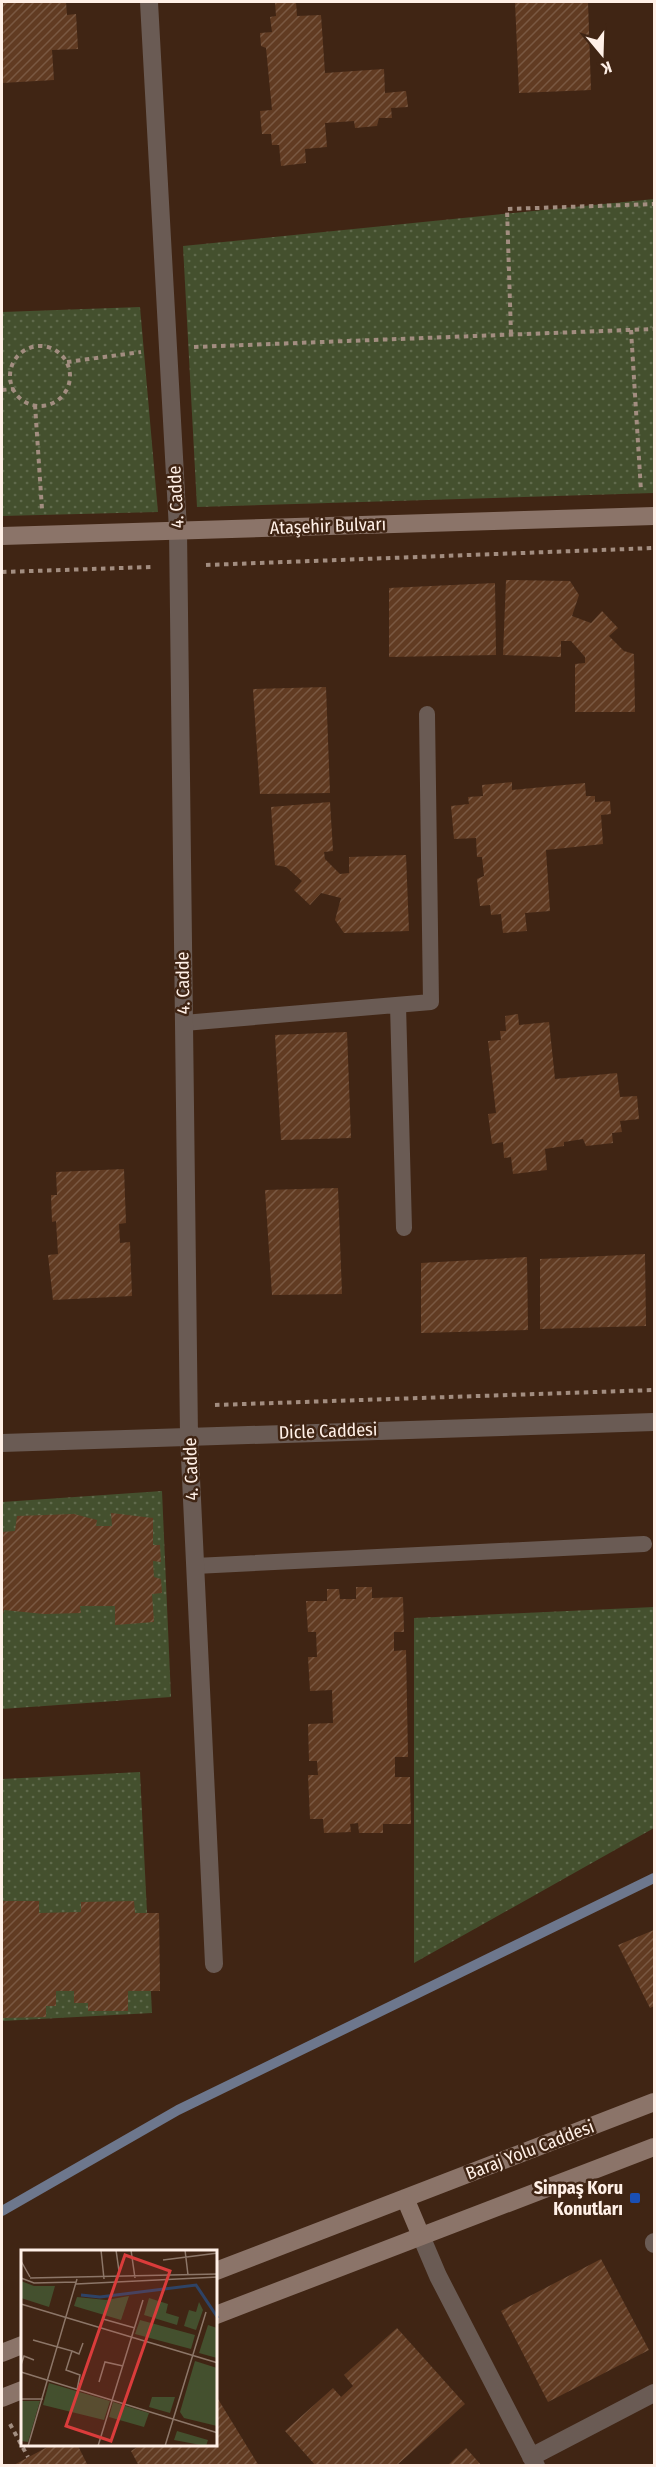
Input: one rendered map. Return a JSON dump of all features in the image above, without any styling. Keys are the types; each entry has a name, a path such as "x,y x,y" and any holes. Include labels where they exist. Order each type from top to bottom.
{"street":[{"name":"4. Cadde","path":"149,2 178,530 188,1406 214,1964"},
{"name":"Ataşehir Bulvarı","path":"2,536 649,516"},
{"name":"Dicle Caddesi","path":"2,1443 654,1422"},
{"name":"Baraj Yolu Caddesi","path":"218,2270 654,2102"},
{"path":"218,2314 654,2147"},
{"path":"405,2198 438,2276 534,2461 654,2393"},
{"path":"2,2353 21,2345"},
{"path":"2,2398 21,2390"}],"lane":[{"path":"184,1023 431,1002 427,714"},
{"path":"398,1005 404,1228"},
{"path":"195,1566 644,1544"}],"path":[{"path":"511,334 507,209 654,204"},
{"path":"67,362 168,348 654,329"},
{"path":"631,330 649,516"},
{"path":"45,346 62,355 67,362 70,380 61,397 45,405 35,405 19,397 14,389 10,371 19,355 27,349 45,346"},
{"path":"2,390 14,389"},
{"path":"35,405 44,535"},
{"path":"2,572 654,548"},
{"path":"188,1406 654,1390"},
{"path":"9,2420 21,2443"},
{"path":"22,2446 28,2457"}],"green space":[{"path":"654,199 654,493 197,507 183,246"},
{"path":"140,307 158,512 2,516 2,312"},
{"path":"162,1491 171,1697 2,1709 2,1502"},
{"path":"654,1607 654,1828 414,1963 414,1618"},
{"path":"140,1772 152,2013 2,2021 2,1779"}],"building":[{"path":"2,2 66,2 67,15 76,14 78,49 52,50 54,80 2,83"},
{"path":"275,2 296,2 297,16 321,15 325,73 384,69 385,93 406,91 408,107 391,108 392,118 379,118 377,126 355,128 354,121 325,123 327,147 305,149 306,163 281,166 279,145 272,145 271,134 262,134 260,111 272,110 266,48 261,46 260,33 272,32 270,17 276,16"},
{"path":"515,2 588,2 591,90 519,93"},
{"path":"506,580 570,581 579,595 572,616 591,623 602,611 618,628 609,636 624,651 634,654 635,712 575,712 575,664 585,663 585,657 571,641 561,641 561,657 503,655"},
{"path":"495,583 496,655 389,657 389,588"},
{"path":"326,687 330,793 260,794 253,689"},
{"path":"512,782 512,790 585,783 586,796 595,796 595,802 610,801 611,814 601,815 603,844 546,850 550,911 525,913 527,931 503,933 501,914 491,915 490,905 480,906 477,879 484,876 482,857 477,857 476,838 454,839 451,806 469,804 468,797 483,796 482,785"},
{"path":"330,802 333,851 324,852 325,859 340,874 349,873 349,857 406,855 409,931 344,933 335,920 341,898 321,893 310,905 294,890 302,881 286,867 275,865 271,807"},
{"path":"518,1014 519,1025 549,1022 555,1079 617,1073 620,1097 637,1096 639,1119 620,1121 622,1132 612,1133 613,1143 586,1146 583,1139 564,1142 564,1146 545,1149 547,1170 513,1174 511,1157 504,1158 503,1142 492,1144 488,1114 496,1113 488,1041 501,1040 500,1031 506,1031 505,1016"},
{"path":"347,1032 351,1138 281,1140 275,1035"},
{"path":"124,1169 126,1223 119,1224 120,1243 130,1242 132,1296 53,1300 48,1255 58,1254 56,1221 52,1222 51,1195 57,1195 56,1172"},
{"path":"338,1188 342,1294 272,1295 265,1190"},
{"path":"645,1254 646,1326 540,1329 540,1259"},
{"path":"527,1257 528,1330 421,1333 421,1263"},
{"path":"111,1513 153,1518 153,1545 160,1545 161,1562 153,1561 154,1577 161,1579 162,1593 152,1594 154,1622 115,1625 115,1606 80,1606 81,1613 44,1614 4,1610 2,1619 2,1532 15,1531 17,1516 74,1514 97,1520 96,1526 112,1526"},
{"path":"356,1587 372,1587 372,1598 403,1597 404,1632 394,1632 394,1651 406,1650 408,1757 395,1757 395,1777 410,1777 411,1824 383,1824 383,1833 359,1833 358,1823 350,1824 351,1832 324,1833 323,1819 310,1819 308,1775 318,1775 317,1761 309,1761 308,1724 333,1723 332,1690 310,1691 308,1657 317,1657 316,1632 308,1632 306,1601 327,1601 327,1589 339,1589 340,1599 356,1599"},
{"path":"2,1901 39,1901 39,1913 81,1912 81,1902 134,1901 135,1913 159,1913 160,1991 128,1991 128,2011 88,2011 88,2003 74,2003 74,1991 56,1991 56,2006 46,2006 46,2017 2,2018"},
{"path":"654,1930 654,2006 650,2008 618,1945"},
{"path":"601,2259 649,2350 548,2402 501,2311"},
{"path":"397,2328 465,2404 396,2466 316,2466 285,2431 333,2388 341,2397 353,2386 344,2375"},
{"path":"218,2399 259,2466 139,2466 131,2451 139,2446 218,2446"},
{"path":"49,2446 78,2446 88,2466 12,2466"},
{"path":"466,2448 482,2466 447,2466"}],"waterway":[{"path":"2,2211 178,2110 654,1878"}],"place":[{"name":"Sinpaş Koru Konutları","path":"635,2198"}]}
